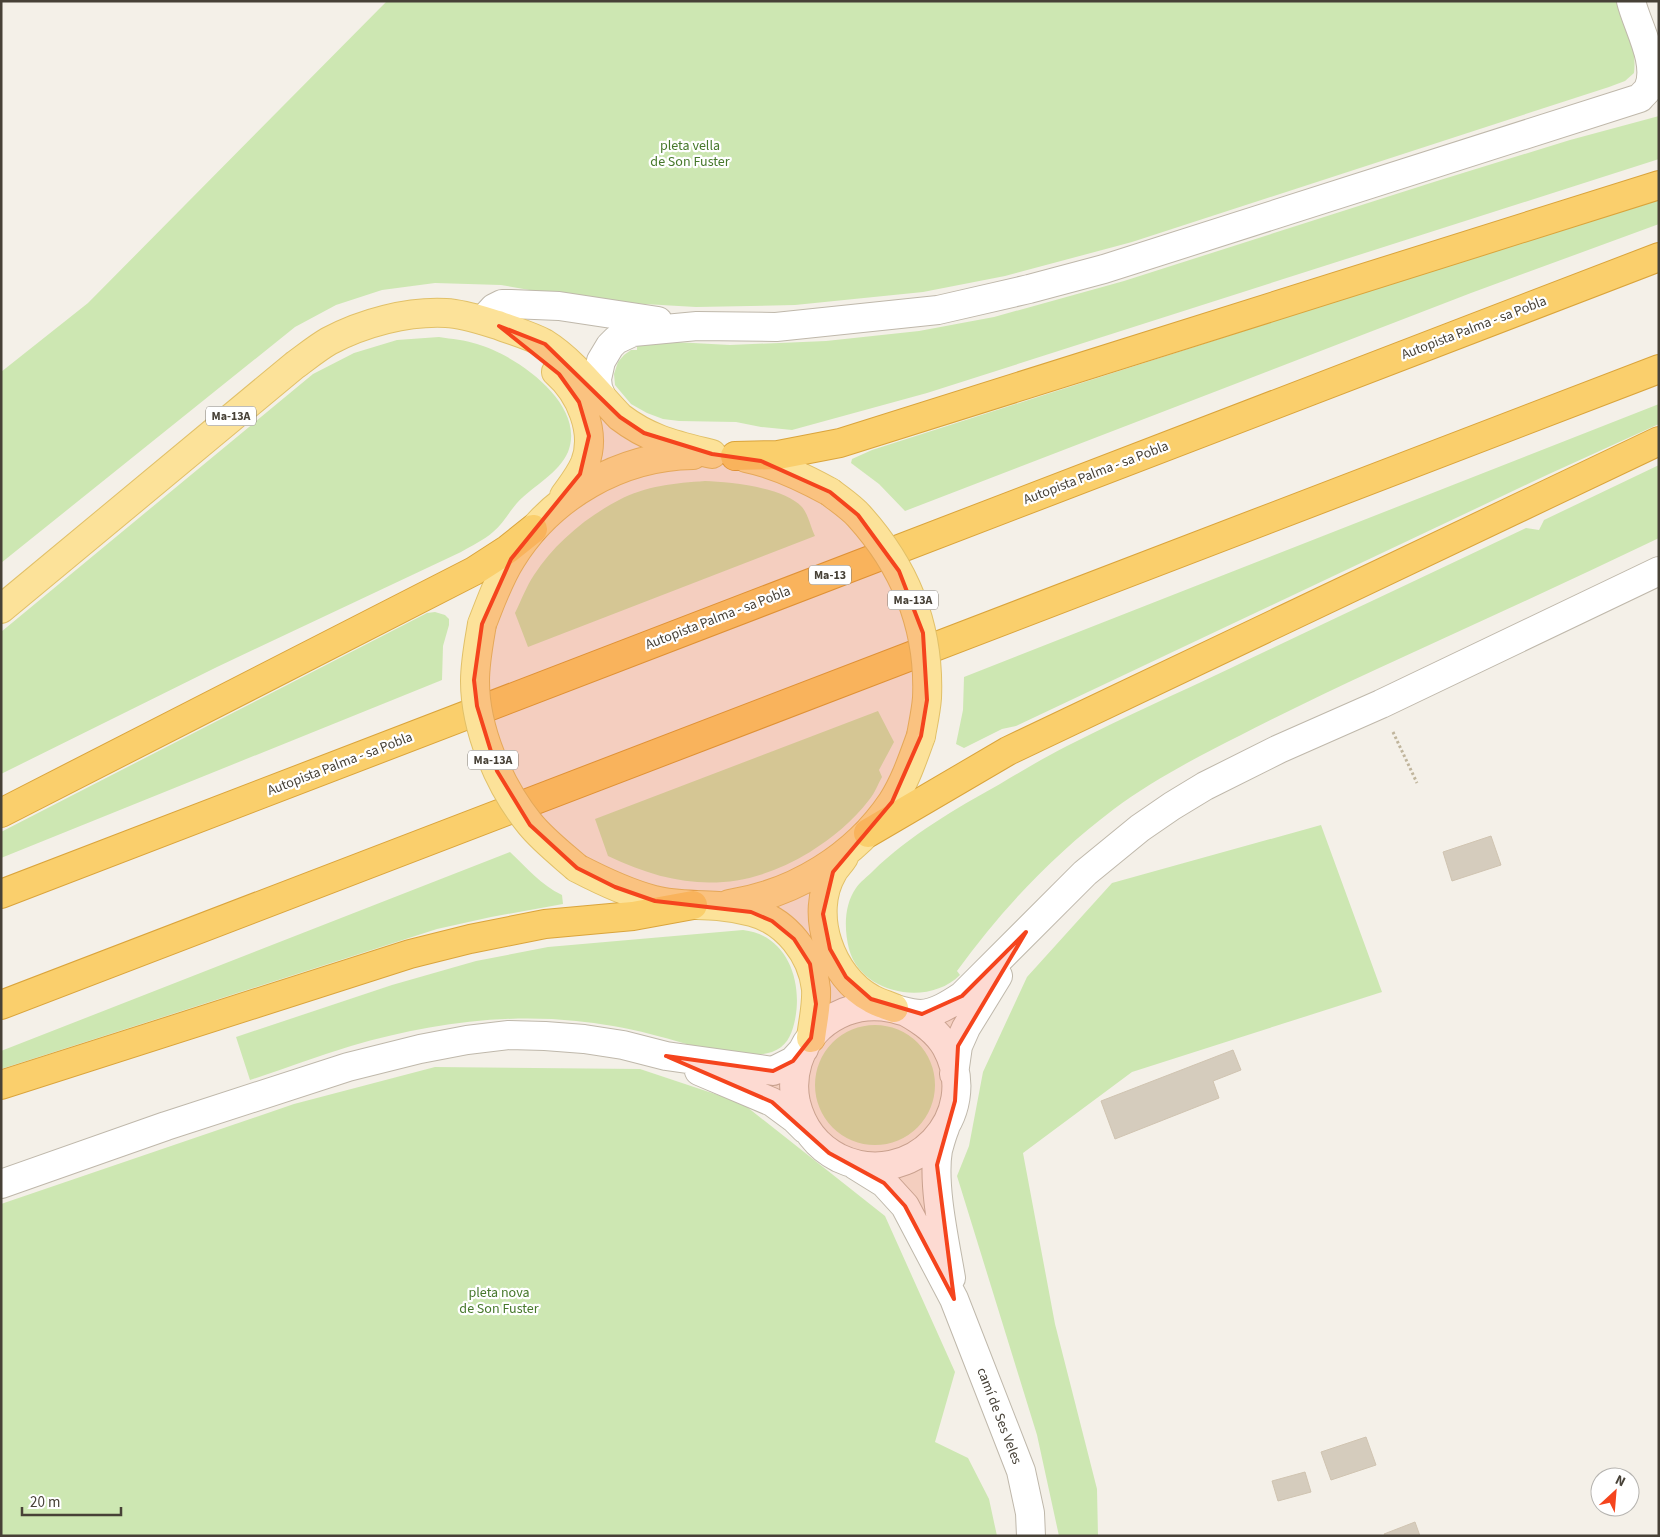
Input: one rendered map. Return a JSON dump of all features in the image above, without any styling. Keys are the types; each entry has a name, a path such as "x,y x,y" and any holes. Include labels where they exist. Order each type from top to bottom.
{"highway":[{"path":"723,455 778,455 840,443 1659,185"},
{"name":"Autopista Palma - sa Pobla","path":"1,894 1659,257"},
{"path":"1,1006 1659,369"},
{"path":"859,841 1008,751 1659,441"},
{"path":"1,813 474,571 508,549 533,529"},
{"path":"1,1085 410,954 470,938 545,924 633,916 705,906"}],"main road":[{"name":"Ma-13A","path":"1,608 267,387 328,342 360,327 406,316 446,313 491,323 526,334 544,344 572,367 620,417 644,433 672,444 761,461 798,474 830,492 858,515 881,543 899,571 914,603 923,633 927,670 927,700 921,736 908,770 892,802 833,872 828,884 824,906 825,934 836,964 846,977 871,999 900,1010"},
{"name":"Ma-13A","path":"491,323 533,351 559,374 571,389 583,412 589,436 585,462 580,474 556,506 533,529 511,558 495,589 482,624 474,680 477,706 486,742 497,771 512,799 530,825 577,868 615,887 655,901 751,912 762,916 784,930 804,950 810,964 816,989 816,1004 807,1043"},
{"path":"556,506 585,485 640,462 680,455 723,455"},
{"path":"705,906 748,901 788,887 832,864 859,841"}],"street":[{"path":"604,400 598,388 597,371 605,353 616,340 632,332 697,326 776,327 861,320 938,310 1029,289 1104,269 1640,98 1648,89 1652,77 1652,66 1647,45 1631,1"},
{"path":"491,323 494,308 502,304 511,304 559,306 697,326"},
{"name":"Ma-13A","path":"1026,932 966,1028 958,1046 954,1074 955,1101 951,1115 945,1127 927,1149 903,1162 890,1166 878,1167 852,1164 829,1153 810,1135 799,1112 794,1087 796,1068 807,1043 830,1020 848,1011 867,1007 922,1014 937,1010 962,996 1059,897 1085,873 1140,828 1172,806 1240,768 1381,704 1659,572"},
{"name":"Ma-13A","path":"900,1010 922,1022 936,1034 946,1047 954,1074"},
{"path":"1,1184 166,1126 348,1067 420,1049 467,1040 509,1035 545,1036 622,1045 666,1056 773,1070 793,1061 807,1043"},
{"path":"666,1056 715,1079 772,1102 795,1119 810,1135"},
{"path":"945,1127 938,1150 938,1187 954,1299"},
{"path":"852,1164 884,1183 904,1206 954,1299"},
{"name":"camí de Ses Veles","path":"954,1299 1021,1471 1030,1513 1032,1536"}],"path":[{"path":"1381,704 1417,783"}],"highlighted area":[{"path":"499,326 545,344 620,417 644,433 712,454 761,461 830,492 858,515 899,571 923,633 927,700 921,736 892,802 833,872 823,914 830,949 846,977 871,999 922,1014 962,996 1026,932 958,1046 955,1101 937,1165 954,1299 905,1206 884,1183 829,1153 772,1102 666,1056 773,1071 793,1061 811,1038 816,1004 810,964 794,939 772,921 751,912 655,901 615,887 577,868 530,825 497,771 477,706 474,680 482,624 511,559 580,474 589,436 579,402 559,374"}],"green space":[{"name":"pleta vella de Son Fuster","path":"387,1 1618,1 1630,36 1635,63 1634,73 1625,81 1609,87 1132,242 1005,276 923,292 795,305 696,307 592,301 501,285 435,283 382,290 336,305 295,327 1,563 1,372 88,303"},
{"path":"1659,116 1659,159 927,393 792,430 736,422 663,419 631,404 615,385 614,374 618,362 631,350 637,350 637,340 730,345 826,341 919,331 994,317 1124,281 1437,181 1570,140"},
{"path":"1659,198 1659,224 1471,293 905,511 879,484 851,463 852,459 872,450"},
{"path":"439,337 477,344 493,350 528,370 558,400 567,416 571,434 568,452 564,460 517,503 497,529 486,538 461,552 217,667 1,774 1,632 313,374 354,353 397,340"},
{"path":"1659,404 1659,424 1549,474 1016,726 1002,729 964,748 956,744 963,710 964,677"},
{"path":"1659,465 1659,538 1309,701 1208,752 1144,788 1091,827 1029,884 974,948 957,971 960,975 947,985 931,991 914,993 897,991 867,977 856,964 849,949 846,917 849,902 856,888 902,846 950,813 1059,750 1526,528 1539,530 1544,520"},
{"path":"705,481 756,487 770,490 794,500 806,513 815,536 528,647 515,613 534,575 561,542 583,523 629,495 661,486"},
{"path":"435,612 445,615 449,619 443,646 442,680 1,858 1,832 427,613"},
{"path":"878,711 894,742 879,770 882,777 875,791 856,815 834,835 810,852 784,866 734,881 710,883 660,876 608,856 595,819"},
{"path":"1321,825 1382,992 1132,1072 1023,1153 1055,1324 1097,1489 1098,1536 1059,1536 1037,1435 957,1176 969,1146 983,1072 1027,977 1112,883"},
{"path":"510,852 541,881 562,895 563,904 437,929 1,1069 1,1051"},
{"path":"743,930 759,934 772,941 790,964 794,978 797,1009 793,1028 784,1044 772,1052 757,1055 727,1054 632,1030 585,1022 548,1019 491,1020 406,1032 338,1050 250,1080 236,1037 392,985 476,961 548,947"},
{"path":"875,1025 898,1030 908,1035 917,1043 925,1052 930,1062 935,1085 930,1108 925,1118 917,1127 908,1135 898,1140 875,1145 852,1140 842,1135 833,1127 825,1118 820,1108 815,1085 820,1062 825,1052 833,1043 842,1035 852,1030"},
{"name":"pleta nova de Son Fuster","path":"435,1067 640,1069 742,1103 885,1216 955,1372 935,1442 968,1458 989,1499 997,1536 1,1536 1,1204 294,1104"}],"building":[{"path":"1491,836 1501,865 1452,881 1443,852"},
{"path":"1233,1050 1241,1070 1213,1081 1219,1098 1115,1139 1101,1101"},
{"path":"1366,1437 1376,1465 1331,1480 1321,1452"},
{"path":"1305,1472 1311,1492 1278,1501 1272,1481"},
{"path":"1415,1522 1420,1536 1385,1536 1384,1534"}]}
